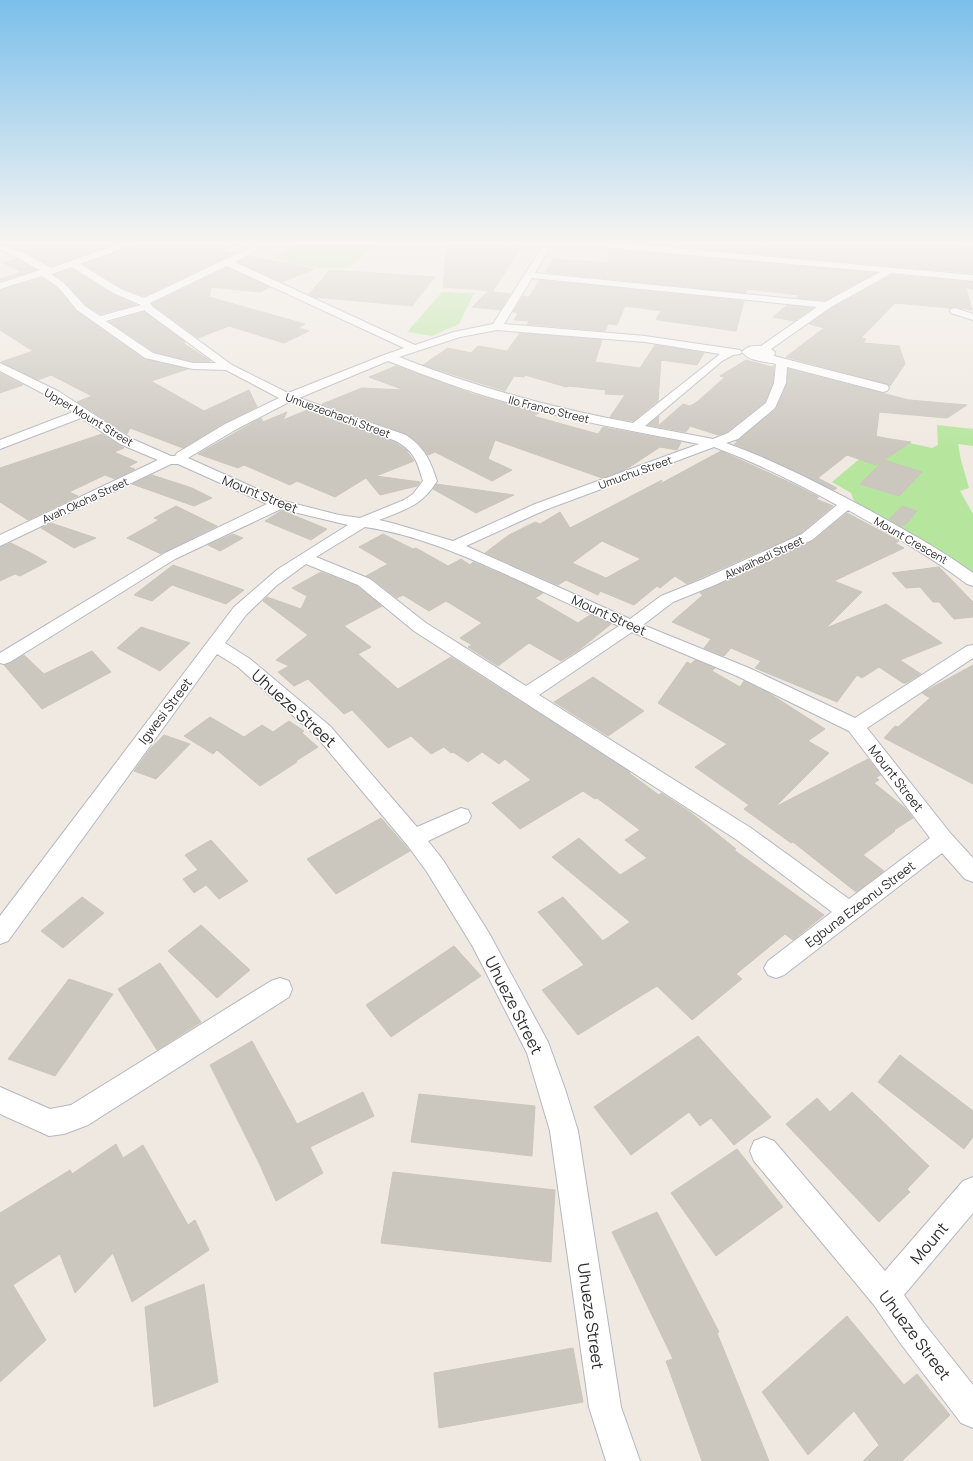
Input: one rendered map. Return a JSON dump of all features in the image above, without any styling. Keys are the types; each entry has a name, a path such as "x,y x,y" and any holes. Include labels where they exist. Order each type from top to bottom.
{"street":[{"path":"88,312 149,356 193,366 228,367"},
{"path":"98,320 121,312"},
{"name":"Umuezeohachi Street","path":"156,312 228,367 288,398 401,438 413,446 421,454 430,481 426,488 409,503 362,522"},
{"path":"335,312 413,348"},
{"path":"497,327 507,312"},
{"path":"816,312 764,353 782,362 884,388"},
{"path":"959,312 973,317"},
{"name":"Avah Okoha Street","path":"0,541 175,460 211,438 288,398 388,357 458,334 497,327 646,339 731,352 748,352 753,349 764,353"},
{"path":"636,427 690,381 718,359 731,352"},
{"name":"Ilo Franco Street","path":"388,357 429,373 508,399 568,415 714,443"},
{"name":"Umuchu Street","path":"452,546 540,507 733,436 771,404 780,383 782,362"},
{"name":"Upper Mount Street","path":"0,366 54,394 125,441 175,460"},
{"path":"0,445 82,413"},
{"path":"714,443 760,460 801,479 847,504"},
{"name":"Mount Street","path":"175,460 279,504 322,515 387,526 452,546 487,560 647,632 743,672 856,726 943,840 973,873"},
{"path":"4,658 170,556 279,504"},
{"name":"Mount Crescent","path":"847,504 928,549 955,566 973,581"},
{"name":"Akwaihedi Street","path":"527,694 632,625 667,599 709,582 807,537 847,504"},
{"name":"Igwesi Street","path":"0,934 240,611 264,588 290,567 362,522"},
{"path":"305,558 364,582 420,627 744,834 848,912"},
{"name":"Uhueze Street","path":"216,645 244,663 323,731 414,838 435,866 481,940 539,1050 564,1131 595,1346 606,1407 623,1461"},
{"path":"856,726 973,650"},
{"path":"414,838 461,816"},
{"name":"Egbuna Ezeonu Street","path":"776,968 943,840"},
{"path":"0,1100 49,1123 64,1121 78,1116 280,988"},
{"name":"Uhueze Street","path":"764,1150 885,1294 912,1334 973,1411"},
{"name":"Mount","path":"885,1294 973,1191"}],"green space":[{"path":"424,312 465,312 459,324 432,336 407,332"},
{"path":"937,425 973,429 973,446 958,444 969,488 960,491 973,514 973,580 855,503 851,493 832,482 870,450 874,435 932,448 938,445"}],"building":[{"path":"0,312 78,312 144,359 188,369 151,381 204,411 249,390 257,407 224,423 183,448 130,428 127,434 77,402 92,396 51,375 38,380 1,362 33,351 0,330"},
{"path":"144,312 185,342 183,343 211,361 193,362 154,352 110,322"},
{"path":"163,312 263,312 305,324 298,328 309,331 284,343 229,326 198,338"},
{"path":"514,312 622,312 617,325 608,324 605,331 527,324 529,321 514,320 518,313"},
{"path":"660,312 741,312 736,331 656,319"},
{"path":"779,312 807,312 794,321 773,317"},
{"path":"826,312 886,312 861,338 866,339 863,343 899,346 905,364 890,386 786,357 824,328 809,324"},
{"path":"520,333 602,340 595,362 640,368 655,345 704,353 697,365 661,360 658,401 633,421 610,417 625,395 605,394 606,390 569,386 566,387 525,375 524,377 514,376 505,391 423,365 448,348 471,353 478,346 507,351"},
{"path":"746,360 772,367 774,365 773,383 765,402 727,432 718,435 690,426 686,432 648,425 659,416 658,426 683,404 690,406 697,402 725,377 720,376"},
{"path":"396,366 473,394 539,413 533,416 598,434 603,427 681,442 677,450 660,447 625,470 602,478 495,440 488,459 512,470 492,481 435,452 428,455 419,444 406,434 322,404 362,388 404,390 369,377"},
{"path":"788,369 909,400 967,405 947,418 879,412 876,437 911,442 876,465 847,455 818,478 837,488 834,490 781,464 734,444 776,409 787,384"},
{"path":"0,373 23,385 0,393"},
{"path":"307,410 395,442 406,450 414,461 376,476 420,482 417,486 380,495 366,478 335,497 297,481 290,485 244,465 238,468 198,454 261,418 263,422 287,412 283,420"},
{"path":"102,434 124,448 114,452 137,462 128,467 135,469 115,479 105,475 69,492 78,496 28,520 0,502 0,468"},
{"path":"721,451 791,483 819,497 816,499 833,506 801,533 687,584 675,576 660,588 657,586 634,605 600,591 598,595 566,580 558,585 485,553 509,535 535,522 540,524 560,512 570,528 662,480 660,484","holes":["602,541 641,559 606,578 572,563"]},
{"path":"884,460 922,472 899,496 860,484"},
{"path":"152,475 192,488 212,498 194,506 132,484"},
{"path":"436,484 514,495 476,513 433,489"},
{"path":"176,506 217,526 161,554 127,538 159,520 154,518"},
{"path":"902,506 917,511 906,524 901,526 889,519"},
{"path":"281,511 327,529 311,540 265,521"},
{"path":"847,513 899,541 895,543 904,548 834,581 862,592 826,628 886,604 942,643 900,660 921,674 906,683 903,683 879,667 862,678 857,675 837,702 755,668 761,661 731,648 724,656 704,648 711,639 672,622 703,595 700,593 813,541"},
{"path":"51,523 96,538 74,548 41,528"},
{"path":"233,534 243,538 220,551 208,545"},
{"path":"383,534 413,549 416,548 448,566 461,559 470,565 473,562 515,580 543,593 535,598 578,623 590,615 611,624 579,650 561,661 529,643 498,666 468,647 472,645 460,638 482,623 446,601 429,611 403,595 397,598 371,578 366,576 388,564 359,547"},
{"path":"11,543 47,562 20,576 15,574 0,581 0,547"},
{"path":"173,565 244,590 226,604 172,585 152,601 134,595"},
{"path":"939,567 973,602 973,617 954,619 939,602 933,602 920,587 906,588 892,573"},
{"path":"321,572 357,586 382,606 344,626 371,647 358,654 398,689 451,657 630,772 629,773 659,795 661,793 690,812 736,849 734,850 824,915 793,940 785,934 736,974 742,979 692,1020 657,986 578,1035 542,990 584,965 538,912 563,897 603,941 630,922 552,857 579,838 620,875 647,858 625,840 640,830 597,798 595,799 583,791 520,829 492,803 531,780 505,759 499,764 482,752 468,762 453,752 451,753 444,747 431,754 411,736 388,748 352,710 344,714 308,679 294,686 278,672 289,666 276,660 308,635 263,601 267,597 301,609 307,596 292,588"},
{"path":"141,627 190,643 160,671 117,648"},
{"path":"92,651 111,672 42,709 4,665 24,655 44,674"},
{"path":"695,660 715,668 712,671 740,687 744,681 767,692 825,729 808,741 829,753 775,807 868,759 881,775 876,777 879,780 874,783 904,807 913,818 894,830 895,831 863,855 884,871 856,892 793,842 791,843 744,809 749,805 695,767 727,744 658,703 687,662 691,664"},
{"path":"973,665 973,784 884,738 895,726 898,727 930,698 922,693"},
{"path":"593,677 644,711 608,736 554,702"},
{"path":"210,717 244,737 262,725 273,732 289,721 304,731 302,733 318,747 260,786 217,750 213,754 184,736"},
{"path":"164,735 190,744 156,779 134,771 150,749"},
{"path":"381,818 410,851 336,894 307,859"},
{"path":"211,840 248,881 219,899 206,885 194,893 183,879 198,870 185,855"},
{"path":"82,897 104,913 63,948 41,931"},
{"path":"201,925 250,970 217,998 168,951"},
{"path":"454,946 481,976 391,1037 366,1005"},
{"path":"160,963 201,1022 157,1050 118,989"},
{"path":"69,979 113,994 55,1076 8,1059"},
{"path":"698,1036 771,1117 734,1145 711,1118 700,1126 689,1112 631,1155 594,1107"},
{"path":"252,1041 297,1124 363,1092 374,1116 310,1147 323,1173 276,1201 260,1165 210,1065"},
{"path":"900,1055 973,1111 973,1137 964,1149 878,1082"},
{"path":"852,1092 929,1166 907,1189 910,1192 879,1222 786,1124 817,1098 830,1112"},
{"path":"419,1094 535,1106 532,1156 411,1142"},
{"path":"116,1144 123,1158 143,1145 188,1225 195,1220 209,1250 132,1302 113,1253 75,1293 60,1254 13,1285 46,1340 0,1382 0,1213 70,1170 72,1174"},
{"path":"737,1149 783,1207 716,1256 671,1193"},
{"path":"393,1172 555,1190 551,1262 381,1243"},
{"path":"657,1212 719,1332 717,1333 769,1461 702,1461 666,1361 673,1359 612,1232"},
{"path":"204,1284 218,1382 154,1407 145,1307"},
{"path":"847,1316 904,1385 917,1374 950,1415 902,1461 863,1461 879,1445 854,1411 808,1455 762,1392"},
{"path":"573,1348 583,1402 439,1428 434,1373"}]}
